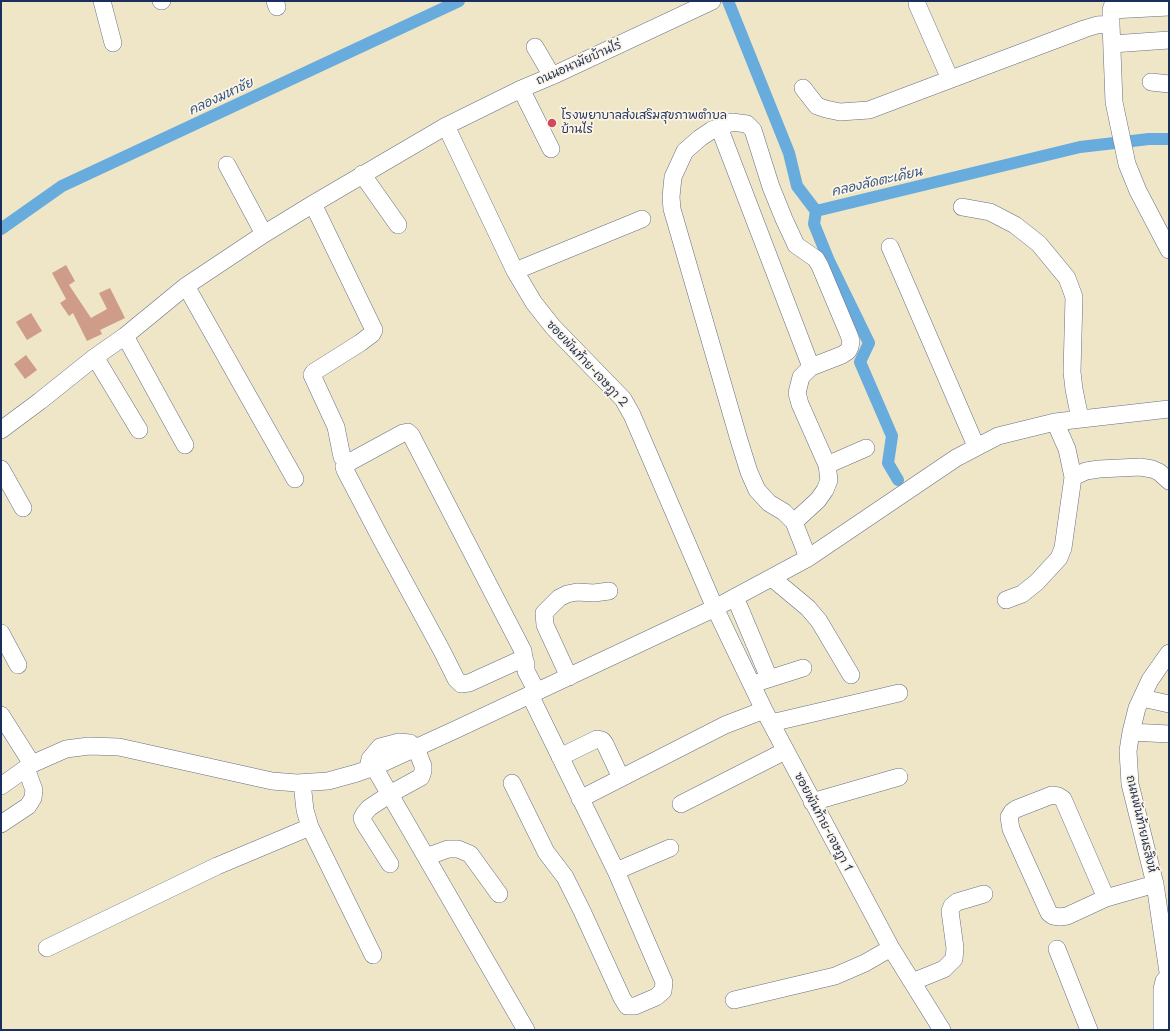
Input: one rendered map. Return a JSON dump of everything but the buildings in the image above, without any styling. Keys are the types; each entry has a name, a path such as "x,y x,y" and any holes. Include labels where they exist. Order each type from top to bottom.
{"street":[{"path":"102,1 113,43"},
{"name":"ถนนอนามัยบ้านไร่","path":"1,430 40,402 95,357 125,336 186,286 264,234 362,174 446,126 521,89 712,1"},
{"path":"917,4 950,79"},
{"path":"802,88 817,106 826,109 840,112 869,110 1097,25 1112,12 1169,7"},
{"path":"1112,12 1114,102 1127,164 1138,191 1169,250"},
{"path":"1112,44 1169,40"},
{"path":"535,47 552,76"},
{"path":"1150,82 1169,84"},
{"path":"521,89 551,149"},
{"path":"794,522 818,500 825,490 829,480 827,465 800,404 798,393 801,377 811,368 848,351 850,347 849,335 826,279 816,259 796,244 771,187 753,130 747,124 732,122 712,130 685,151 673,177 671,197 672,210 749,472 757,490 769,504 784,512 794,522 808,558"},
{"name":"ซอยพันท้าย-เจษฎา 2","path":"446,126 515,271 530,297 548,322 622,399 632,415 715,608"},
{"path":"719,127 811,368"},
{"path":"227,165 264,234"},
{"path":"362,174 398,225"},
{"path":"313,204 374,330 372,334 314,372 312,375 336,427 342,458"},
{"path":"962,207 990,212 1015,225 1040,244 1067,278 1074,297 1071,349 1072,372 1080,419"},
{"path":"515,271 642,219"},
{"path":"890,247 976,446"},
{"path":"186,286 295,479"},
{"path":"125,336 184,445"},
{"path":"95,357 139,430"},
{"path":"1,786 29,766 66,749 89,746 119,747 272,782 302,783 328,781 371,768 715,608 772,578 808,558 956,458 976,446 998,436 1056,422 1169,409"},
{"path":"1006,600 1022,594 1037,582 1059,558 1063,548 1073,477 1067,449 1056,422"},
{"path":"512,783 546,852 565,877 622,998 628,1006 635,1006 656,997 663,991 664,982 616,871 560,757 533,693 526,671 524,658 512,631 411,435 408,432 403,432 346,464 344,467 345,470 456,679 461,684 468,684 524,658"},
{"path":"827,465 866,448"},
{"path":"1073,477 1086,471 1099,469 1140,467 1159,472 1169,481"},
{"path":"1,469 24,508"},
{"path":"772,578 808,608 819,621 851,675"},
{"path":"569,677 545,624 544,612 559,598 567,594 577,592 594,593 609,591"},
{"path":"736,597 768,678"},
{"name":"ซอยพันท้าย-เจษฎา 1","path":"715,608 767,717 812,802 891,948 942,1030"},
{"path":"1,633 18,665"},
{"name":"ถนนพันท้ายนรสิงห์","path":"1169,654 1150,680 1137,708 1128,751 1130,784 1155,884 1165,917 1169,978"},
{"path":"752,686 768,678 802,668"},
{"path":"580,799 725,725 899,693"},
{"path":"1142,698 1169,704"},
{"path":"1,715 29,766 34,790 33,798 28,806 1,824"},
{"path":"1131,732 1169,734"},
{"path":"560,757 597,739 602,740 621,778"},
{"path":"390,864 364,824 362,818 369,808 390,794 421,777 423,766 416,748"},
{"path":"681,804 785,751"},
{"path":"371,768 390,794 526,1030"},
{"path":"812,802 899,777"},
{"path":"302,783 305,810 310,827 373,955"},
{"path":"1106,898 1063,799 1052,795 1012,812 1009,817 1011,829 1049,913 1053,916 1067,916 1106,898 1155,884"},
{"path":"47,948 217,866 310,827"},
{"path":"616,871 670,848"},
{"path":"426,857 448,849 458,849 470,854 499,894"},
{"path":"912,982 944,969 954,959 955,948 950,912 952,906 958,902 984,894"},
{"path":"734,1000 835,976 865,963 891,948"},
{"path":"1057,949 1090,1030"},
{"path":"1162,1030 1162,989 1164,981 1168,975"}],"waterway":[{"name":"คลองมหาชัย","path":"1,229 62,186 459,1"},
{"name":"คลองลัดตะเคียน","path":"728,1 789,153 797,186 816,211 1080,147 1149,139 1169,139"},
{"path":"816,211 814,224 829,261 869,343 860,362 892,436 888,463 898,480"}],"place":[{"name":"โรงพยาบาลส่งเสริมสุขภาพตำบล บ้านไร่","path":"552,123"}]}
